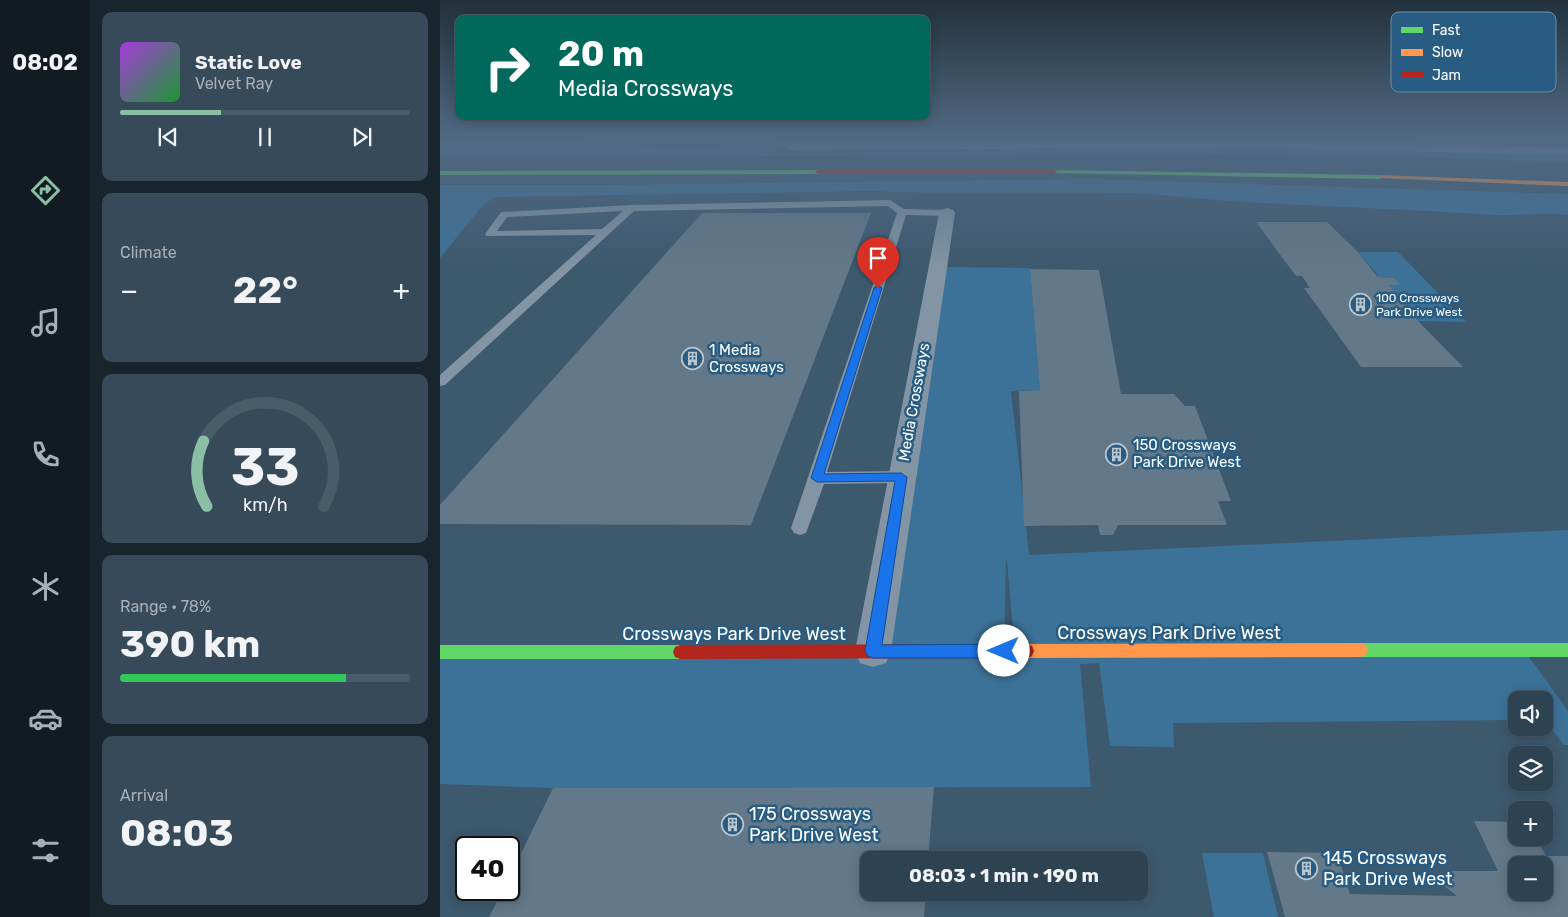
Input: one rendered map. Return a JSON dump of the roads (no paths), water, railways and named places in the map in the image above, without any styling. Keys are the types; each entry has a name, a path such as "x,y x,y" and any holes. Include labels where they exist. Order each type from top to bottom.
{"main road":[{"path":"1447,183 1568,188"},
{"path":"1531,183 1568,184"},
{"name":"Crossways Park Drive West","path":"440,652 1568,650"}],"street":[{"name":"Media Crossways","path":"873,651 946,213"}],"lane":[{"path":"605,232 490,234 504,214 632,208 890,202 902,212 946,213"},
{"path":"440,382 632,208"},
{"path":"800,528 902,212"},
{"path":"817,478 901,477"}],"place":[{"name":"100 Crossways Park Drive West","path":"1360,305"},
{"name":"1 Media Crossways","path":"693,359"},
{"name":"150 Crossways Park Drive West","path":"1117,454"},
{"name":"175 Crossways Park Drive West","path":"733,824"},
{"name":"145 Crossways Park Drive West","path":"1307,868"}]}
